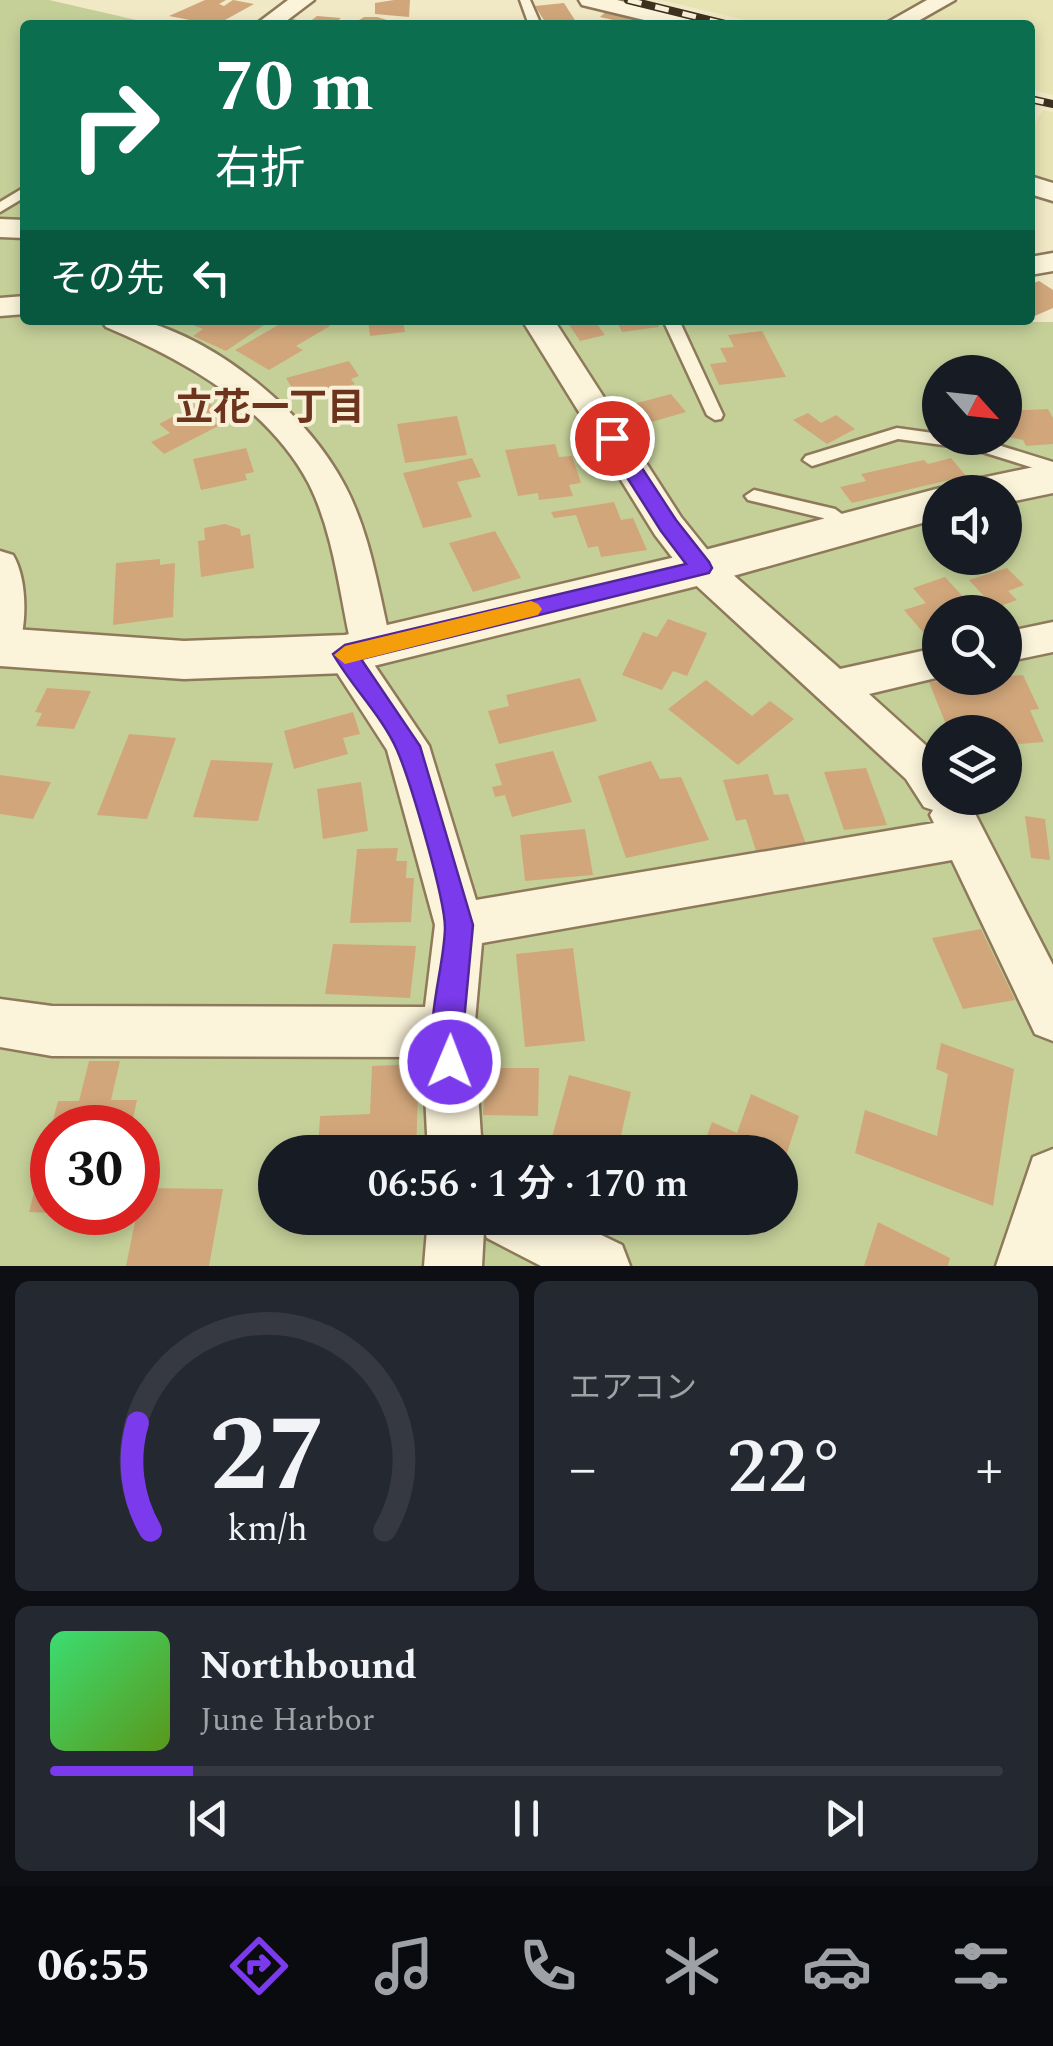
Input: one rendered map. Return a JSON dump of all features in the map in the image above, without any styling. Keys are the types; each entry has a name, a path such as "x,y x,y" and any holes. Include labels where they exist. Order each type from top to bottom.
{"street":[{"path":"273,20 302,0"},
{"path":"590,0 672,20"},
{"path":"904,20 944,0"},
{"path":"127,325 181,351 247,392 286,424 318,467 342,520 358,651 408,746 459,925 448,1032 454,1135"},
{"path":"541,325 668,526 702,568 922,768"},
{"path":"1022,484 1053,478"},
{"path":"0,564 4,613 0,647 184,660 358,651 702,568 922,508"},
{"path":"1022,644 1053,636"},
{"path":"834,686 922,666"},
{"path":"459,925 928,815"},
{"path":"952,815 1053,1017"},
{"path":"0,1023 52,1031 448,1032"},
{"path":"1024,1266 1053,1177"},
{"path":"454,1266 455,1235"},
{"path":"540,1235 601,1266"}],"lane":[{"path":"673,325 715,415"},
{"path":"812,460 882,437 908,433 975,444 1053,468"},
{"path":"754,496 829,513 849,526"}],"shaded area":[{"path":"661,0 925,0 885,20 745,20"},
{"path":"961,0 1053,0 1053,95 1035,90 1035,20 919,20"},
{"path":"1043,110 1053,112 1053,182 1035,175 1035,122"}],"green space":[{"path":"0,0 49,0 136,20 20,20 20,325 1053,322 1053,1266 0,1266"}],"building":[{"path":"205,0 226,0 219,4 224,6 233,0 254,4 225,20 169,16"},
{"path":"410,0 409,17 375,14 375,3"},
{"path":"564,3 575,20 544,20 535,6"},
{"path":"609,9 644,17 613,20 600,17"},
{"path":"317,16 341,18 338,20 312,20"},
{"path":"1035,282 1053,290 1053,308 1035,316"},
{"path":"193,325 264,325 226,351 193,336 203,329"},
{"path":"278,325 330,326 296,346 303,350 269,370 235,350"},
{"path":"369,325 404,325 405,332 370,336"},
{"path":"569,325 598,325 605,335 580,341"},
{"path":"618,325 659,327 622,332"},
{"path":"762,331 786,377 719,385 710,364 727,362 720,348 734,347 728,335"},
{"path":"349,361 359,376 351,379 355,384 308,398 304,390 295,393 286,378"},
{"path":"671,394 686,412 634,427 614,409"},
{"path":"205,400 230,420 164,454 151,442 170,433 159,424"},
{"path":"1048,409 1053,418 1053,444 1026,446 1022,440 1022,410"},
{"path":"808,413 821,423 836,415 855,429 827,444 793,420"},
{"path":"457,416 467,455 405,463 397,424"},
{"path":"555,444 559,457 572,456 581,483 569,485 573,496 539,500 538,493 518,496 505,450"},
{"path":"246,448 254,472 245,474 247,480 201,490 193,459"},
{"path":"472,458 481,477 457,482 472,517 423,528 403,473"},
{"path":"951,458 965,475 922,475 922,486 852,503 840,487 866,481 861,474 924,460 928,464"},
{"path":"614,502 621,520 633,518 647,550 601,557 598,546 588,548 576,515 554,518 551,512"},
{"path":"225,524 240,529 241,536 250,534 254,568 201,577 198,541 205,540 204,528"},
{"path":"495,531 521,578 473,592 449,543"},
{"path":"160,559 160,565 175,563 173,617 113,625 116,563"},
{"path":"985,575 1014,575 1024,585 1008,591 1012,595 983,595 969,580"},
{"path":"945,577 961,595 922,595 922,598 913,588"},
{"path":"922,604 922,631 904,610"},
{"path":"668,619 707,633 687,676 673,671 662,690 622,675 643,632 657,637"},
{"path":"1022,675 1039,709 1030,710 1044,742 1022,744 1022,715 942,715 934,695 1022,695"},
{"path":"580,678 597,721 499,744 488,711 509,706 506,695"},
{"path":"706,680 752,716 770,701 794,719 738,765 668,709"},
{"path":"47,688 91,691 74,729 36,726 42,713 35,712"},
{"path":"353,712 360,734 343,738 348,754 294,769 284,731"},
{"path":"129,734 176,738 147,819 97,815"},
{"path":"553,751 572,802 512,817 505,795 495,797 492,787 502,785 495,764"},
{"path":"211,760 273,763 258,821 193,817"},
{"path":"651,761 660,779 681,777 709,840 626,858 598,776"},
{"path":"866,768 887,825 844,830 824,772"},
{"path":"768,774 774,795 788,794 806,844 756,851 746,819 736,821 723,780"},
{"path":"0,775 51,782 33,819 0,814"},
{"path":"361,782 368,831 323,839 317,789"},
{"path":"1025,816 1045,819 1050,860 1031,858"},
{"path":"585,829 593,875 525,881 520,835"},
{"path":"398,848 396,861 407,861 406,878 414,878 411,922 350,923 357,849"},
{"path":"981,929 1015,1000 963,1009 932,938"},
{"path":"333,944 416,946 410,998 325,994"},
{"path":"573,948 585,1041 525,1047 516,954"},
{"path":"941,1043 1014,1069 993,1206 855,1153 865,1110 937,1136 948,1074 936,1069"},
{"path":"89,1061 120,1061 111,1100 137,1100 136,1105 57,1105 58,1101 79,1101"},
{"path":"419,1064 417,1135 319,1135 320,1116 370,1114 372,1066"},
{"path":"486,1068 539,1068 538,1116 483,1115"},
{"path":"569,1075 631,1092 621,1135 553,1135"},
{"path":"751,1094 799,1116 793,1135 707,1135 712,1122 737,1133"},
{"path":"160,1188 223,1189 209,1266 126,1266 132,1235 160,1235"},
{"path":"878,1222 950,1258 948,1266 864,1266"}],"railway":[{"path":"628,0 709,20"},
{"path":"1035,100 1053,104"}],"slow traffic":[{"path":"345,655 531,609"}],"district":[{"name":"立花一丁目","path":"270,407"}],"route":[{"path":"450,1062 448,1032 459,925 449,882 408,746 345,654 702,568 668,526 612,438"}]}
